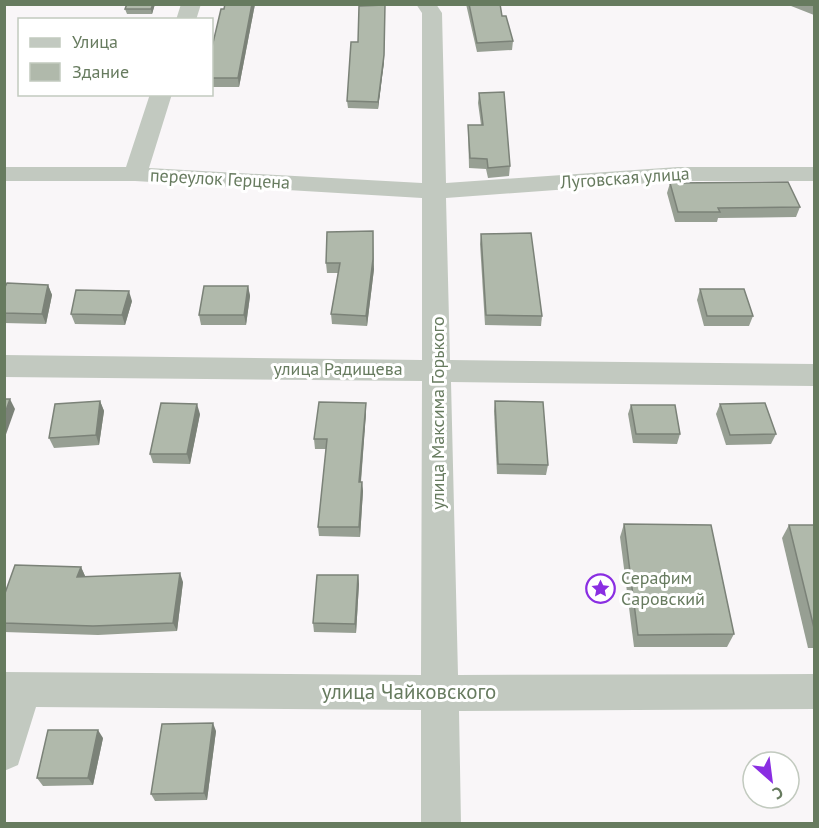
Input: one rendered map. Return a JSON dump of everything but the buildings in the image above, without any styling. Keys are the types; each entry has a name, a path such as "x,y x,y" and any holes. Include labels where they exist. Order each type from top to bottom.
{"street":[{"name":"улица Максима Горького","path":"425,4 432,13 436,191 441,824"},
{"path":"135,174 160,96"},
{"name":"переулок Герцена","path":"4,174 135,174 436,191"},
{"name":"Луговская улица","path":"436,191 678,174 814,174"},
{"name":"улица Радищева","path":"4,366 438,369 814,375"},
{"path":"4,752 14,689"},
{"name":"улица Чайковского","path":"14,689 440,693 814,692"}],"place":[{"name":"Серафим Саровский","path":"600,588"}]}
